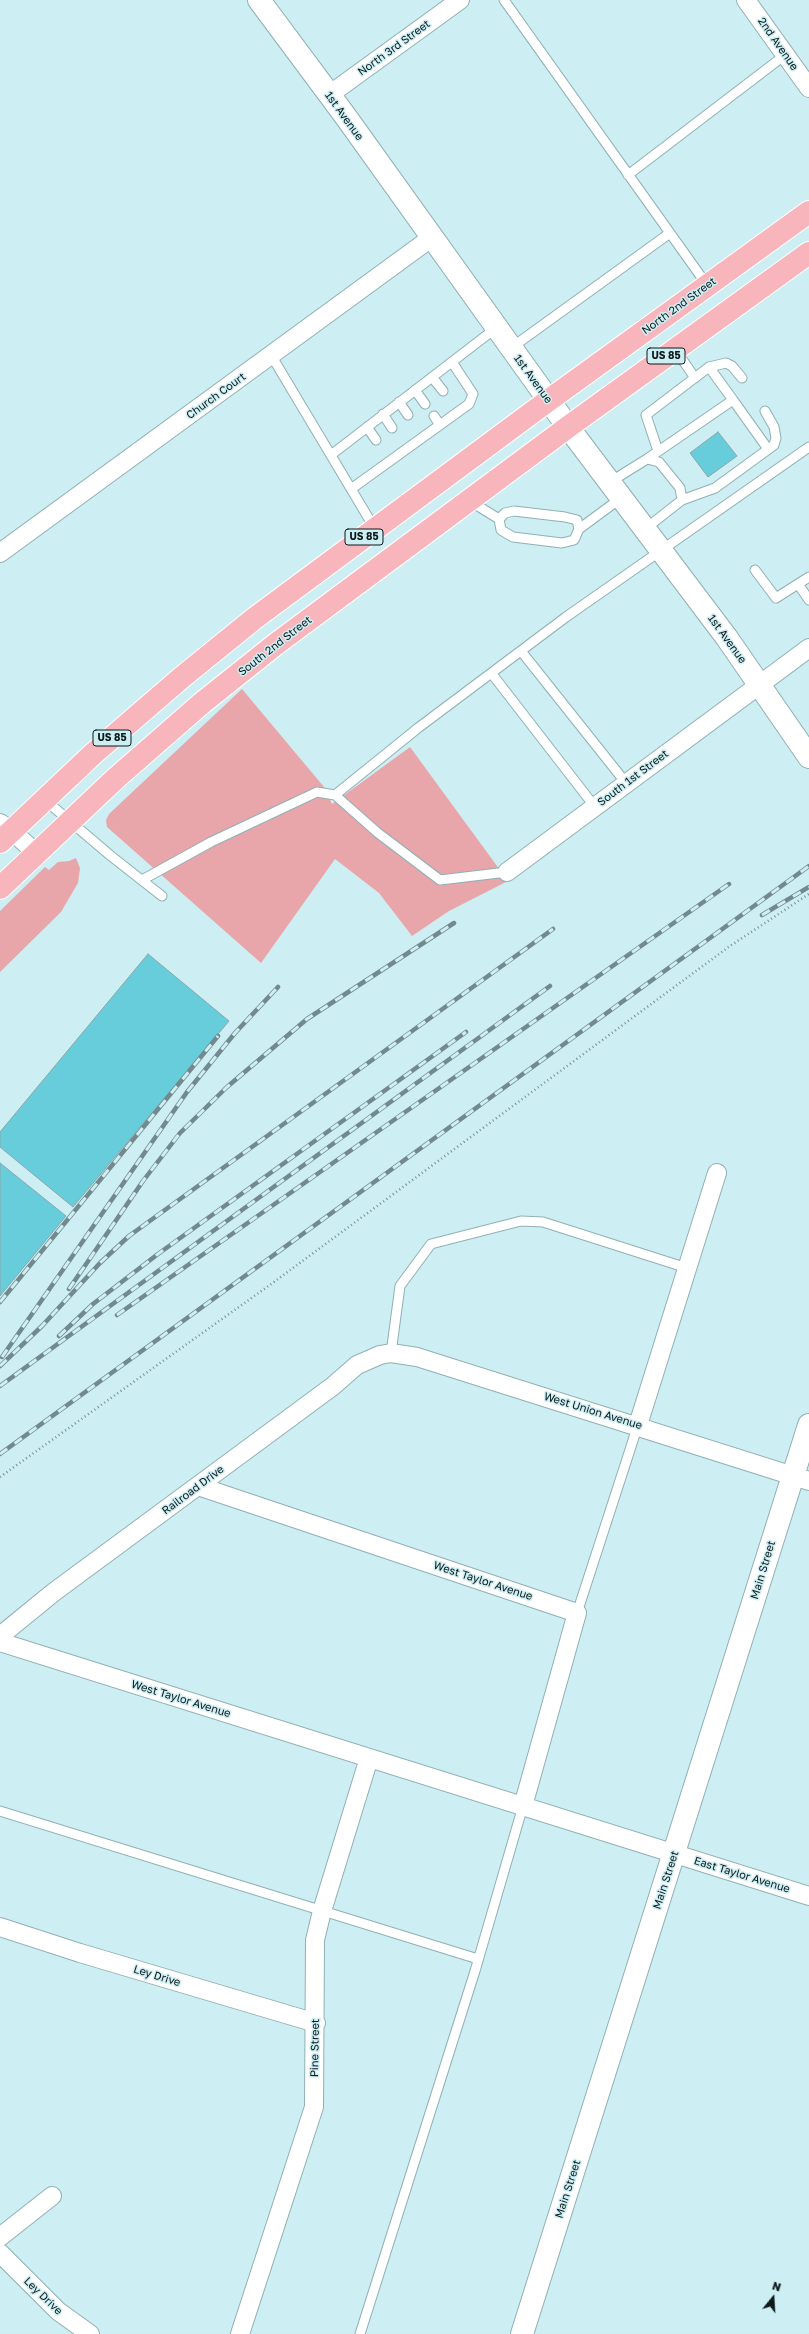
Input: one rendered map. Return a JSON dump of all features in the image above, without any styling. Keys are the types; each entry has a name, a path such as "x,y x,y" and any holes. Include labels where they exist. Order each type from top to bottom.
{"highway":[{"name":"North 2nd Street","path":"549,400 809,212"},
{"name":"US 85","path":"568,427 809,253"},
{"name":"US 85","path":"4,832 45,800 93,754 181,678 255,618 549,400"},
{"name":"South 2nd Street","path":"0,888 115,779 202,703 276,644 568,427"}],"street":[{"name":"1st Avenue","path":"259,0 568,427 759,685 809,757"},
{"name":"North 3rd Street","path":"329,95 460,0"},
{"name":"2nd Avenue","path":"746,0 809,88"},
{"name":"Church Court","path":"0,553 431,238"},
{"name":"South 1st Street","path":"507,872 809,648"},
{"path":"4,832 37,854"},
{"path":"638,1425 717,1173"},
{"name":"West Union Avenue","path":"390,1353 417,1357 638,1425 801,1478"},
{"name":"Railroad Drive","path":"0,1636 54,1592 333,1386 357,1365 380,1354 390,1353"},
{"name":"Main Street","path":"522,2334 674,1854 801,1478 809,1425"},
{"name":"West Taylor Avenue","path":"198,1486 577,1613"},
{"path":"523,1806 577,1613"},
{"name":"West Taylor Avenue","path":"0,1642 674,1854"},
{"name":"Pine Street","path":"240,2334 314,2107 316,2023 315,1940 322,1911 369,1758"},
{"name":"East Taylor Avenue","path":"674,1854 809,1896"},
{"name":"Ley Drive","path":"0,1927 80,1953 316,2023"},
{"path":"0,2237 52,2196"},
{"name":"Ley Drive","path":"0,2253 58,2311 90,2334"}],"lane":[{"path":"504,0 707,285"},
{"path":"628,175 785,55"},
{"path":"511,348 670,233"},
{"path":"331,455 496,328"},
{"path":"675,349 695,378"},
{"path":"272,355 375,529"},
{"path":"351,489 469,404 473,394 452,362"},
{"path":"658,451 646,415 709,367 726,363 732,366 742,378"},
{"path":"709,367 768,449"},
{"path":"432,377 443,391"},
{"path":"415,390 425,404"},
{"path":"470,501 499,519 501,530 513,537 562,543 574,540 579,529 646,459 733,400"},
{"path":"399,402 408,415"},
{"path":"452,404 458,412"},
{"path":"645,529 682,500 715,488 774,445 776,438 774,427 765,411"},
{"path":"383,414 392,428"},
{"path":"434,416 440,425"},
{"path":"367,427 376,440"},
{"path":"418,428 424,436"},
{"path":"401,441 407,449"},
{"path":"335,795 418,728 521,651 809,447"},
{"path":"384,453 390,461"},
{"path":"646,459 659,462 680,488 682,500"},
{"path":"499,519 505,513 514,511 565,517 576,520 579,529"},
{"path":"755,570 776,598 809,577"},
{"path":"798,584 809,600"},
{"path":"521,651 626,783"},
{"path":"492,674 595,807"},
{"path":"142,880 211,842 317,792 335,795 378,833 440,880 507,872"},
{"path":"45,800 162,896"},
{"path":"390,1353 400,1286 431,1244 521,1221 543,1222 687,1268"},
{"path":"577,1613 638,1425"},
{"path":"360,2334 478,1959 523,1806"},
{"path":"0,1811 478,1959"}],"path":[{"path":"0,1477 131,1381 274,1282 730,946 809,894"}],"shaded area":[{"path":"242,689 324,787 332,804 410,747 508,881 449,911 412,936 379,893 335,859 261,963 107,827 106,820 109,814"},
{"path":"76,858 80,868 78,883 61,912 0,972 0,911 45,867 49,870 58,862 69,861"}],"building":[{"path":"718,432 737,456 708,477 690,453"},
{"path":"148,954 229,1021 73,1207 0,1147 0,1132"},
{"path":"0,1163 66,1216 0,1296"}],"railway":[{"path":"0,1454 809,866"},
{"path":"117,1315 729,884"},
{"path":"762,915 809,887"},
{"path":"69,1289 143,1181 180,1133 227,1087 307,1019 454,923"},
{"path":"0,1366 42,1326 100,1263 129,1236 553,929"},
{"path":"0,1386 550,986"},
{"path":"2,1357 187,1092 235,1033 278,987"},
{"path":"59,1336 93,1304 158,1254 466,1032"},
{"path":"0,1302 218,1036"}]}
